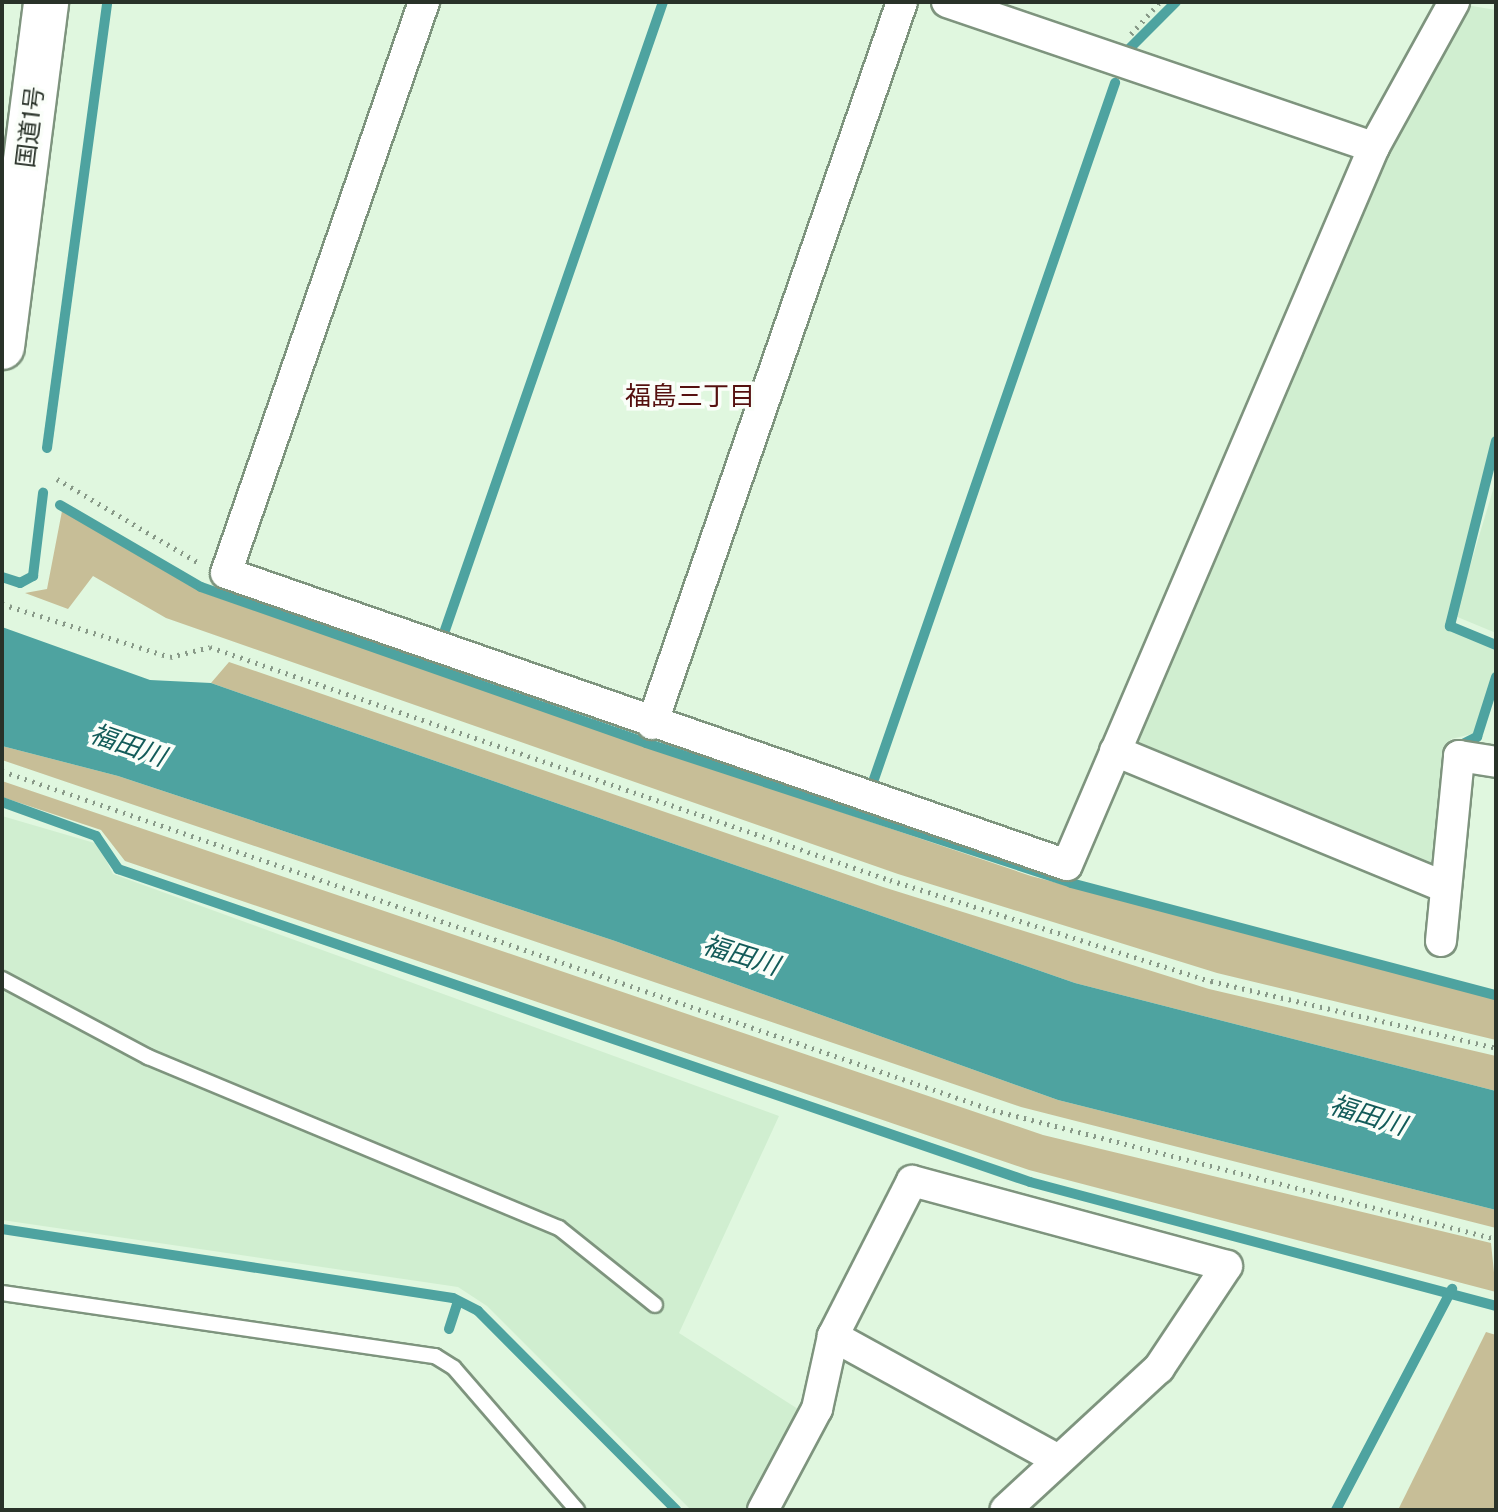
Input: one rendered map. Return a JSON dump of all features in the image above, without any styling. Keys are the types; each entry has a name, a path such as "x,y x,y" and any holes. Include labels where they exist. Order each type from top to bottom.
{"highway":[{"name":"国道1号","path":"2,347 46,2"}],"street":[{"path":"424,2 226,573 652,724 1067,865 1374,147 1454,2"},
{"path":"652,724 902,2"},
{"path":"947,2 1374,147"},
{"path":"1115,751 1445,887"},
{"path":"1441,941 1459,756 1496,762"},
{"path":"763,1510 817,1409 833,1336 912,1181 1227,1266 1159,1368 1005,1510"},
{"path":"833,1336 1057,1459"}],"lane":[{"path":"2,979 148,1057 559,1228 655,1305"},
{"path":"2,1293 435,1356 454,1368 577,1510"}],"path":[{"path":"57,479 186,559 226,573"},
{"path":"2,604 170,657 210,647 1211,981 1496,1048"},
{"path":"2,771 993,1110 1496,1239"}],"shaded area":[{"path":"1466,5 1496,10 1496,430 1446,626 1496,648 1496,670 1476,733 1451,739 1438,865 1136,741 1381,154"},
{"path":"1496,480 1496,633 1455,616"},
{"path":"62,511 199,591 646,746 1031,876 1496,999 1496,1040 1217,973 898,874 166,618 93,576 68,609 25,593 47,589"},
{"path":"229,662 883,887 1209,989 1496,1056 1496,1091 1075,983 211,683"},
{"path":"2,746 118,776 615,941 1058,1100 1496,1210 1496,1228 1021,1107 2,760"},
{"path":"2,781 1043,1135 1491,1243 1496,1292 1029,1170 125,861 101,830 2,797"},
{"path":"2,816 98,844 113,874 779,1116 679,1333 798,1409 745,1510 691,1510 487,1306 458,1287 2,1220"},
{"path":"1486,1332 1496,1335 1496,1510 1398,1510"}],"water":[{"name":"福田川","path":"2,627 150,680 211,683 1075,983 1496,1091 1496,1210 1058,1100 615,941 118,776 2,746"}],"waterway":[{"path":"47,448 107,2"},
{"path":"444,633 663,2"},
{"path":"1125,53 1176,2"},
{"path":"873,782 1115,83"},
{"path":"1496,441 1450,626 1496,645"},
{"path":"2,577 20,583 33,576 43,493"},
{"path":"60,505 201,587 646,743 1071,883 1496,995"},
{"path":"1455,748 1477,737 1496,677"},
{"path":"2,802 96,836 118,869 1030,1182 1496,1306"},
{"path":"2,1229 453,1298 478,1311 676,1510"},
{"path":"1336,1510 1452,1289"},
{"path":"449,1329 458,1301"}],"district":[{"name":"福島三丁目","path":"690,396"}]}
